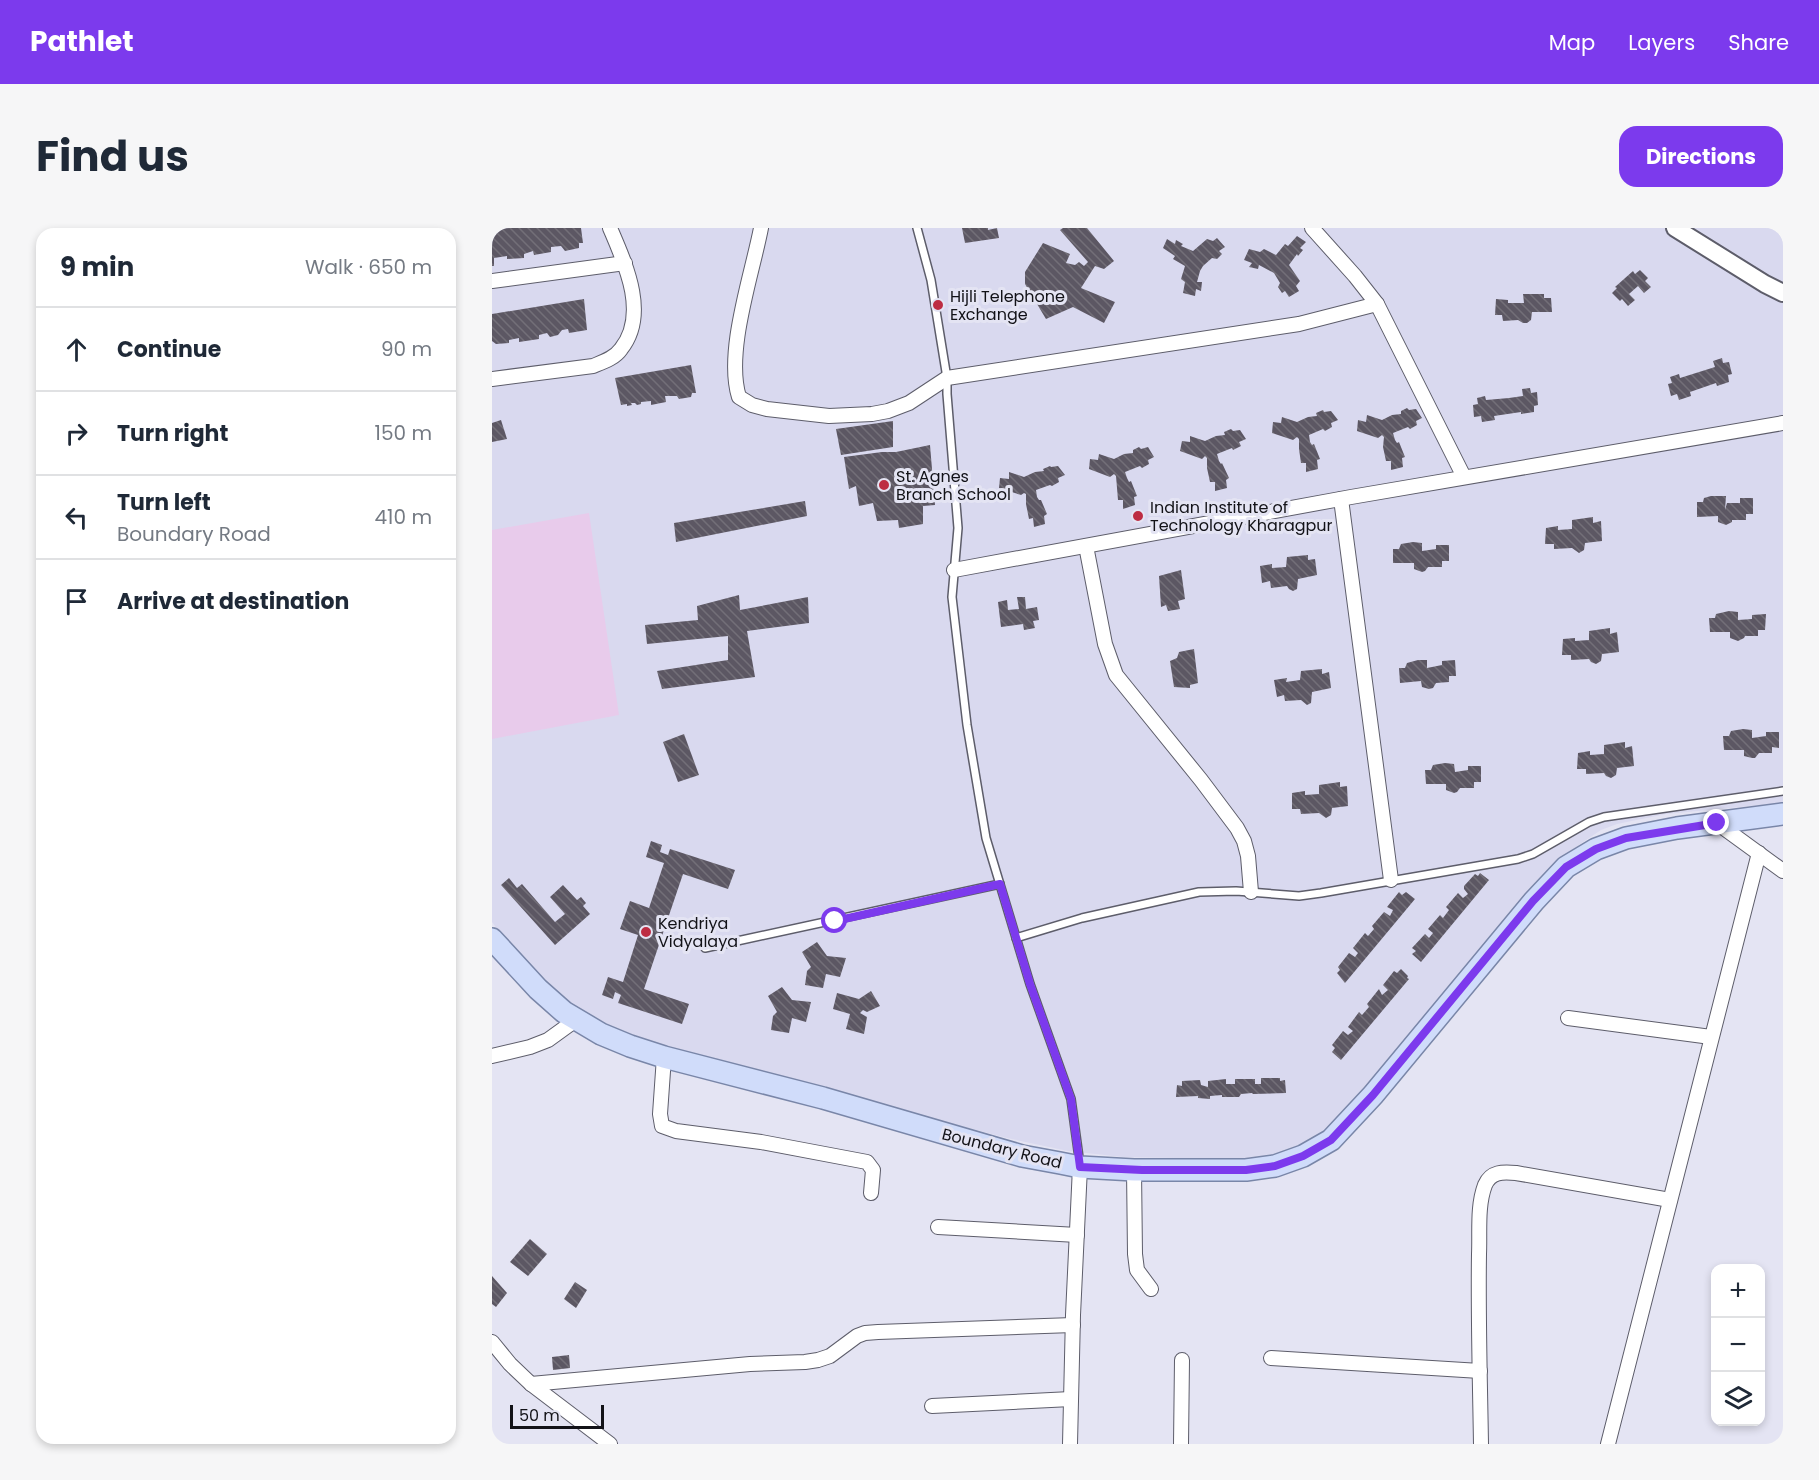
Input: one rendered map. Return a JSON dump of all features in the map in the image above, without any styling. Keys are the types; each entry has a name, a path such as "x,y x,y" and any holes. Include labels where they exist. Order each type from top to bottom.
{"main road":[{"name":"Boundary Road","path":"492,939 538,989 564,1012 601,1034 664,1057 823,1098 1022,1156 1080,1167 1134,1170 1246,1170 1275,1166 1303,1156 1331,1140 1373,1095 1533,901 1566,867 1596,849 1626,838 1783,814"}],"street":[{"path":"492,379 593,366 621,351 634,320 630,281 610,228"},
{"path":"761,228 740,321 735,385 739,397 752,405 767,409 829,416 856,416 888,411 909,403 947,378 1299,324 1377,304"},
{"path":"1312,228 1377,304 1464,477"},
{"path":"1675,228 1765,284 1783,292"},
{"path":"492,280 625,263"},
{"path":"954,570 1464,477 1783,423"},
{"path":"1341,499 1391,880"},
{"path":"1086,546 1105,644 1116,675 1207,787 1237,828 1248,856 1251,892"},
{"path":"1717,823 1783,871"},
{"path":"1608,1444 1759,853"},
{"path":"1568,1018 1711,1037"},
{"path":"492,1056 548,1040 577,1019"},
{"path":"664,1057 660,1114 662,1126 676,1131 761,1142 867,1162 873,1170 872,1193"},
{"path":"1070,1444 1072,1324 1080,1167"},
{"path":"1134,1170 1137,1270 1150,1289"},
{"path":"1481,1444 1478,1299 1480,1210 1485,1185 1492,1175 1502,1172 1516,1173 1670,1200"},
{"path":"938,1227 1077,1235"},
{"path":"531,1384 750,1364 805,1362 830,1356 856,1336 865,1333 1072,1324"},
{"path":"492,1342 531,1384 610,1444"},
{"path":"1271,1358 1480,1371"},
{"path":"1181,1444 1182,1360"},
{"path":"932,1406 1071,1399"}],"lane":[{"path":"917,228 931,280 947,378 946,394 958,512 952,597 967,725 986,838 1030,984 1071,1099 1080,1167"},
{"path":"1016,938 1082,918 1199,892 1251,892 1299,896 1457,871 1533,854 1589,822 1604,817 1783,791"},
{"path":"705,948 1000,884"}],"shaded area":[{"name":"Indian Institute of Technology Kharagpur","path":"492,228 1783,228 1783,803 1666,814 1617,824 1601,830 1583,842 1564,856 1360,1100 1323,1136 1276,1156 1227,1159 1123,1157 1068,1151 1007,1138 699,1058 615,1032 562,1000 492,922"},
{"path":"589,513 619,715 492,739 492,530"}],"building":[{"path":"581,228 583,243 579,243 579,248 565,251 561,246 551,247 551,252 534,255 533,251 524,254 524,258 507,259 507,256 494,258 494,266 492,266 492,230"},
{"path":"962,228 988,228 988,230 997,228 999,238 965,243"},
{"path":"1087,228 1114,261 1104,269 1095,266 1081,288 1115,302 1104,323 1073,307 1046,319 1025,284 1025,272 1043,243 1070,254 1066,263 1075,265 1079,262 1084,266 1088,262 1060,230"},
{"path":"1297,236 1306,242 1300,248 1303,250 1289,265 1300,281 1296,286 1299,291 1289,297 1278,287 1280,283 1274,273 1259,265 1258,269 1249,267 1252,263 1244,260 1249,249 1260,252 1264,249 1276,255 1285,244 1288,246"},
{"path":"1217,238 1225,247 1219,251 1222,254 1217,259 1212,258 1200,271 1197,282 1202,282 1201,291 1196,289 1195,296 1183,293 1185,282 1181,279 1185,266 1173,259 1175,256 1163,248 1167,239 1175,244 1176,240 1183,244 1181,246 1193,251 1207,239 1213,241"},
{"path":"1640,270 1648,278 1645,281 1651,287 1644,293 1638,286 1629,294 1635,300 1628,306 1612,293 1617,288 1615,287 1633,271 1635,274"},
{"path":"1523,294 1544,294 1544,298 1551,298 1552,312 1532,312 1531,320 1527,323 1518,320 1503,321 1502,315 1495,315 1496,299 1508,300 1508,303 1524,303"},
{"path":"584,299 587,330 569,333 568,329 562,330 558,335 550,337 547,333 539,335 539,339 519,342 519,338 509,340 509,343 496,344 492,341 492,314"},
{"path":"1722,358 1723,363 1729,362 1732,374 1728,375 1729,382 1717,386 1716,383 1690,392 1691,396 1679,400 1677,394 1671,396 1668,384 1672,383 1670,377 1679,374 1680,378 1715,367 1713,361"},
{"path":"691,365 696,393 692,393 691,397 679,399 677,396 665,396 666,402 651,405 651,401 637,405 631,403 632,405 621,405 615,378"},
{"path":"1530,388 1531,393 1537,392 1538,405 1534,406 1534,412 1494,416 1495,420 1482,422 1481,416 1474,417 1473,405 1478,404 1477,398 1485,396 1486,400 1523,396 1522,389"},
{"path":"1407,408 1416,409 1422,418 1416,421 1417,425 1410,429 1408,427 1393,433 1405,457 1402,458 1403,467 1391,470 1391,461 1386,461 1383,447 1384,437 1382,435 1378,438 1357,431 1358,420 1366,422 1367,415 1382,420 1401,414 1401,411"},
{"path":"1323,410 1324,412 1331,411 1338,420 1331,423 1332,427 1325,431 1323,429 1309,435 1310,442 1314,444 1320,459 1317,460 1318,469 1306,472 1306,463 1301,463 1299,439 1297,437 1293,440 1272,433 1273,422 1281,423 1282,417 1297,422 1317,416 1316,413"},
{"path":"501,420 507,439 492,442 492,423"},
{"path":"893,421 893,447 841,455 836,429"},
{"path":"1231,429 1240,430 1246,439 1239,442 1241,446 1217,454 1229,478 1226,480 1227,488 1215,491 1215,482 1210,482 1207,458 1205,456 1202,459 1180,451 1182,441 1190,442 1190,436 1205,441 1225,435 1224,432"},
{"path":"930,445 935,505 923,506 923,524 899,528 898,520 877,521 873,503 859,506 856,486 849,489 844,457 896,452"},
{"path":"1139,447 1141,449 1148,447 1154,457 1148,460 1149,464 1142,468 1140,466 1125,472 1137,496 1134,497 1135,505 1123,509 1123,500 1118,500 1116,476 1114,474 1110,477 1089,469 1090,459 1098,460 1099,454 1114,459 1133,453 1133,450"},
{"path":"1058,466 1065,475 1058,478 1059,482 1052,486 1036,490 1037,497 1041,500 1047,514 1044,516 1045,524 1034,527 1033,518 1029,519 1026,494 1021,495 999,488 1000,478 1009,479 1009,472 1024,477 1044,471 1043,469"},
{"path":"1726,496 1725,510 1727,503 1740,503 1740,498 1753,498 1753,514 1746,514 1746,520 1732,520 1726,525 1718,522 1718,516 1697,517 1697,502 1703,502 1704,498"},
{"path":"805,501 807,516 676,542 674,523"},
{"path":"1593,517 1593,523 1601,521 1602,541 1585,543 1584,550 1579,553 1572,548 1554,549 1554,544 1545,544 1546,528 1558,526 1558,530 1572,529 1572,520"},
{"path":"1422,543 1422,551 1436,549 1436,545 1449,545 1449,561 1442,561 1442,567 1428,567 1422,572 1414,569 1414,563 1393,563 1393,549 1399,549 1401,544"},
{"path":"1308,555 1308,560 1315,559 1317,575 1298,579 1297,589 1293,591 1287,586 1271,588 1270,581 1262,583 1260,566 1272,564 1272,568 1286,567 1287,557"},
{"path":"1181,570 1185,599 1178,601 1180,609 1168,611 1166,605 1161,607 1159,576"},
{"path":"739,595 740,610 808,597 809,623 747,631 755,677 662,689 657,671 728,660 728,636 647,644 645,625 698,620 697,606"},
{"path":"1017,597 1025,597 1026,609 1037,607 1039,620 1033,621 1035,628 1024,630 1023,624 1001,627 998,602 1007,600 1008,610 1019,609"},
{"path":"1729,611 1738,612 1738,620 1752,619 1752,615 1766,614 1765,630 1758,630 1758,636 1745,636 1738,641 1730,638 1730,632 1710,632 1709,618 1715,618 1716,614"},
{"path":"1610,628 1610,634 1617,632 1619,652 1602,654 1601,661 1596,664 1589,659 1571,660 1571,655 1562,655 1563,639 1589,640 1589,631"},
{"path":"1194,649 1198,683 1190,685 1190,688 1174,687 1170,661 1177,658 1179,652"},
{"path":"1427,660 1427,668 1442,665 1442,661 1455,660 1456,676 1449,676 1449,682 1436,683 1433,688 1429,689 1422,687 1421,681 1400,683 1399,668 1405,668 1407,663"},
{"path":"1322,669 1322,674 1329,672 1331,688 1312,692 1311,703 1307,705 1301,700 1285,701 1284,695 1277,697 1274,680 1287,678 1286,682 1300,680 1301,671"},
{"path":"1752,730 1752,738 1766,736 1766,732 1779,732 1779,748 1772,747 1772,753 1759,753 1755,758 1744,756 1744,750 1724,750 1723,736 1729,736 1731,731"},
{"path":"684,734 699,775 678,782 663,742"},
{"path":"1625,742 1625,748 1632,746 1634,766 1617,768 1616,775 1611,778 1604,773 1586,774 1586,769 1577,769 1578,753 1590,751 1590,755 1604,754 1604,745"},
{"path":"1454,764 1455,772 1468,770 1468,766 1481,766 1481,782 1474,782 1474,788 1460,788 1454,793 1446,790 1446,784 1426,784 1425,770 1431,770 1433,765"},
{"path":"1340,782 1340,787 1347,786 1348,806 1332,808 1331,815 1326,818 1319,813 1301,814 1300,809 1292,809 1292,793 1305,791 1305,795 1319,794 1319,785"},
{"name":"Kendriya Vidyalaya","path":"651,841 662,845 660,852 668,855 670,849 735,870 728,889 683,874 644,989 689,1004 682,1024 618,1003 621,995 615,992 613,999 602,995 608,977 623,982 638,935 620,929 630,901 649,908 664,863 646,857"},
{"path":"1480,873 1489,880 1421,962 1412,954 1416,951 1412,948 1425,934 1429,938 1433,933 1428,929 1440,915 1443,918 1449,910 1446,907 1458,893 1463,898 1468,894 1464,886 1475,874 1478,876"},
{"path":"509,878 517,888 522,884 555,922 565,914 550,897 563,885 577,900 581,897 586,903 583,906 590,914 555,945 501,885"},
{"path":"1399,892 1402,895 1406,892 1415,899 1345,983 1337,973 1340,970 1338,967 1349,953 1355,957 1358,953 1353,948 1365,933 1368,936 1374,929 1372,926 1384,912 1390,916 1393,910 1387,907"},
{"path":"817,942 827,956 846,958 840,977 826,974 823,988 805,985 807,971 811,967 802,952"},
{"path":"1401,969 1409,979 1341,1060 1332,1052 1335,1048 1332,1045 1343,1031 1348,1035 1353,1031 1348,1027 1359,1012 1362,1015 1369,1007 1367,1004 1379,989 1382,995 1388,990 1383,985 1394,971 1397,973"},
{"path":"782,987 792,1000 811,1002 806,1022 792,1018 789,1033 771,1030 773,1016 777,1012 768,996"},
{"path":"871,991 880,1006 867,1012 863,1010 860,1013 867,1017 864,1034 846,1029 850,1014 833,1009 837,993 859,999"},
{"path":"1261,1078 1285,1080 1286,1093 1252,1093 1241,1094 1239,1097 1222,1097 1222,1095 1210,1096 1210,1099 1198,1098 1198,1096 1176,1097 1177,1085 1182,1086 1182,1081 1200,1080 1201,1085 1208,1087 1208,1081 1226,1079 1226,1084 1235,1084 1235,1079 1255,1079 1255,1084 1261,1084"},
{"path":"530,1239 547,1254 528,1276 510,1262"},
{"path":"492,1276 507,1293 496,1307 492,1304"},
{"path":"575,1282 587,1290 576,1308 564,1299"},
{"path":"569,1355 570,1368 553,1370 552,1357"}],"place":[{"name":"Hijli Telephone Exchange","path":"938,305"},
{"name":"St. Agnes Branch School","path":"884,485"},
{"name":"Indian Institute of Technology Kharagpur","path":"1138,516"},
{"name":"Kendriya Vidyalaya","path":"646,932"}],"route":[{"path":"835,921 1000,884 1030,984 1071,1099 1080,1167 1196,1171 1246,1170 1275,1166 1303,1156 1331,1140 1373,1095 1533,901 1566,867 1596,849 1626,838 1717,823"}]}
